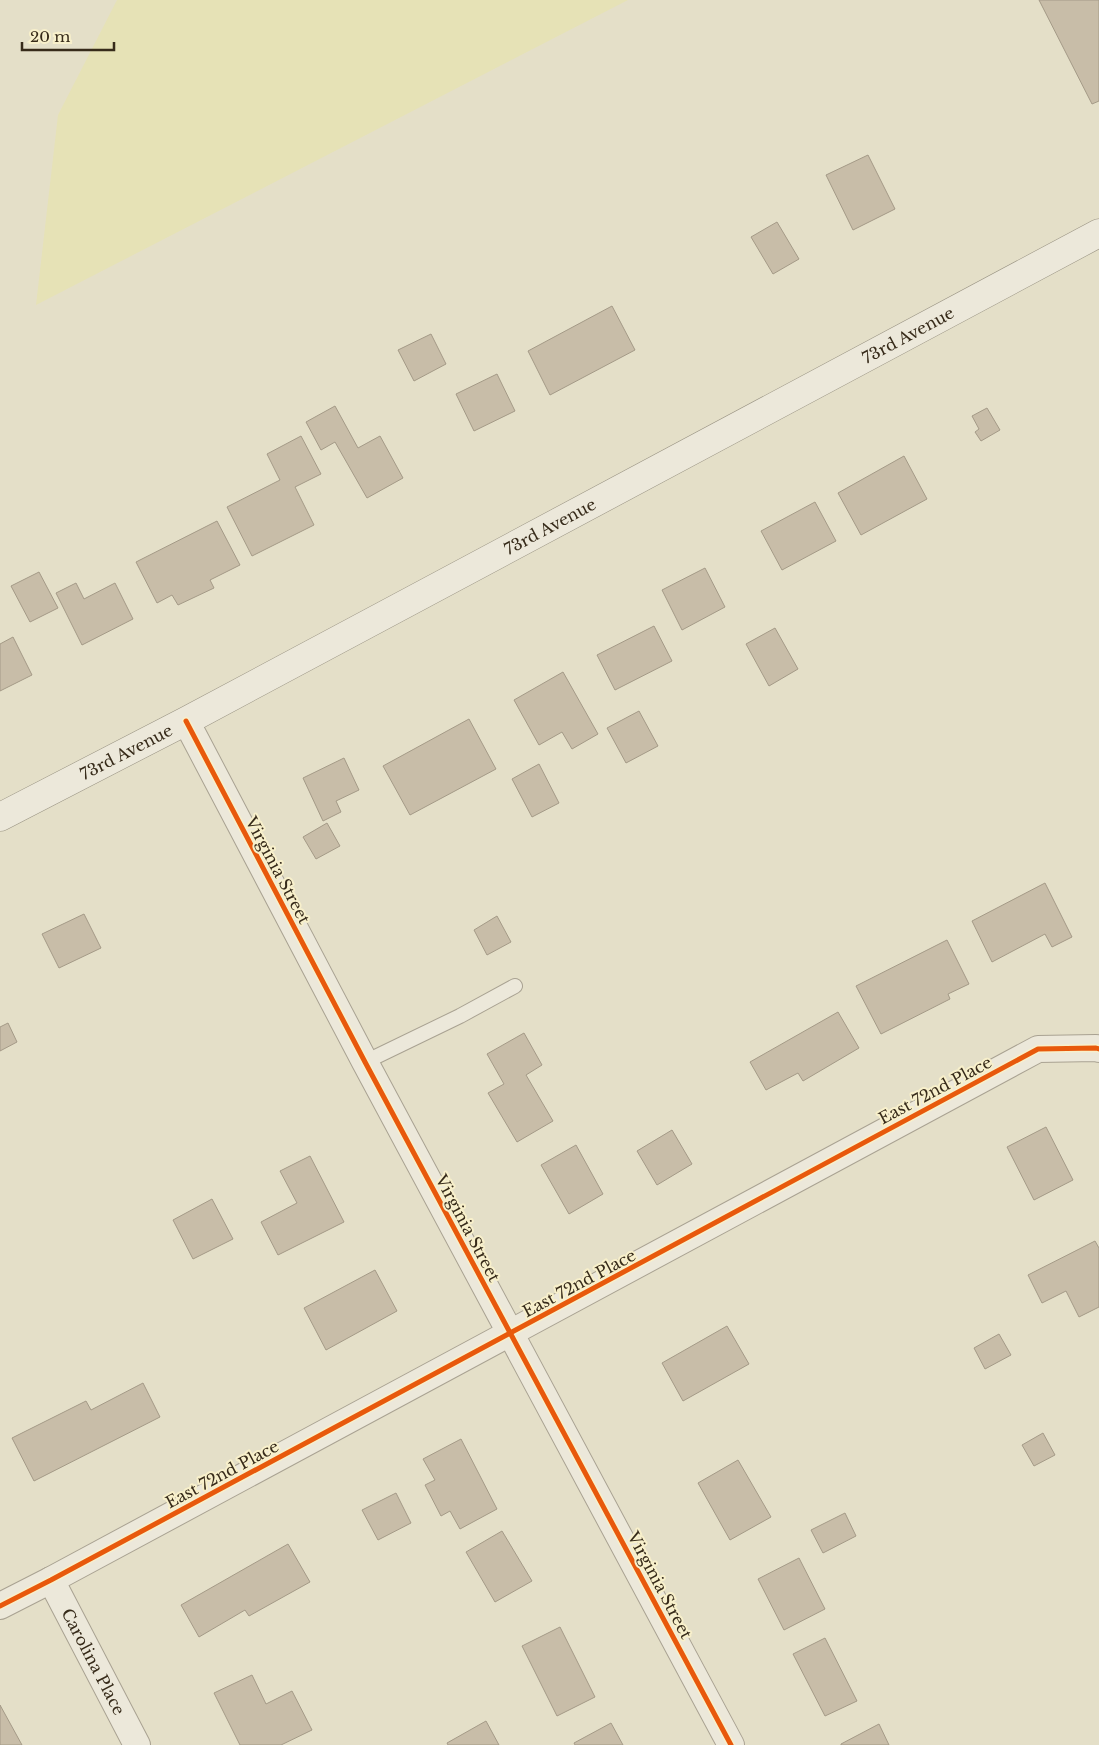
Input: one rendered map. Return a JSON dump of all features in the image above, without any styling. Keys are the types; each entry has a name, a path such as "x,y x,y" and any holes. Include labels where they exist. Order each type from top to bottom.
{"main road":[{"name":"73rd Avenue","path":"0,817 186,721 1099,233"}],"street":[{"name":"Virginia Street","path":"186,721 365,1062 731,1745"},
{"name":"East 72nd Place","path":"0,1606 511,1334 1038,1049 1098,1048"},
{"name":"Carolina Place","path":"51,1580 137,1745"}],"lane":[{"path":"365,1062 460,1016 515,986"}],"shaded area":[{"path":"117,0 628,0 36,305 58,115"}],"building":[{"path":"1039,0 1099,0 1099,101 1092,104"},
{"path":"868,155 895,209 853,230 826,175"},
{"path":"777,222 799,259 773,274 751,237"},
{"path":"612,306 635,350 550,395 528,351"},
{"path":"431,334 446,364 414,381 398,350"},
{"path":"497,374 515,411 474,431 456,394"},
{"path":"335,406 358,448 380,436 403,478 367,498 335,442 321,450 306,422"},
{"path":"987,408 1000,430 981,441 975,432 979,429 972,416"},
{"path":"301,436 321,474 295,487 314,525 252,556 227,507 280,480 267,454"},
{"path":"904,456 927,499 861,535 838,493"},
{"path":"815,502 836,541 782,570 761,531"},
{"path":"217,521 240,565 210,580 214,588 178,605 172,595 157,603 136,562"},
{"path":"705,568 725,607 682,630 662,590"},
{"path":"39,572 58,608 30,622 11,586"},
{"path":"76,583 84,599 115,583 133,619 82,645 56,593"},
{"path":"654,626 672,661 615,690 597,655"},
{"path":"775,628 798,669 769,686 746,644"},
{"path":"13,637 32,675 0,691 0,644"},
{"path":"563,672 598,734 572,749 562,732 539,745 514,700"},
{"path":"639,711 658,746 626,763 607,728"},
{"path":"469,719 496,769 410,815 383,766"},
{"path":"344,758 359,790 336,801 341,812 323,821 303,778"},
{"path":"539,764 559,803 532,817 512,779"},
{"path":"327,823 340,846 316,859 303,837"},
{"path":"1045,883 1072,937 1052,947 1045,934 992,962 972,921"},
{"path":"84,914 101,948 59,968 42,934"},
{"path":"497,916 511,942 487,955 474,930"},
{"path":"947,940 969,984 948,994 950,999 881,1034 856,986"},
{"path":"838,1012 859,1048 803,1081 798,1073 766,1090 750,1062"},
{"path":"8,1023 17,1042 0,1051 0,1027"},
{"path":"524,1033 542,1065 526,1075 553,1121 517,1142 488,1093 504,1084 487,1054"},
{"path":"1046,1127 1073,1180 1034,1200 1007,1147"},
{"path":"672,1130 692,1164 657,1185 637,1151"},
{"path":"576,1145 603,1194 569,1214 541,1165"},
{"path":"310,1156 344,1222 278,1255 261,1222 297,1203 280,1171"},
{"path":"212,1199 233,1239 193,1259 173,1220"},
{"path":"1095,1241 1099,1248 1099,1307 1079,1317 1066,1291 1042,1303 1028,1275"},
{"path":"375,1270 397,1311 326,1350 304,1308"},
{"path":"727,1326 749,1364 683,1401 662,1363"},
{"path":"999,1334 1011,1355 985,1369 974,1348"},
{"path":"143,1383 160,1417 34,1481 12,1438 86,1401 91,1410"},
{"path":"1043,1433 1055,1455 1034,1466 1022,1445"},
{"path":"461,1439 497,1509 460,1529 450,1511 441,1516 425,1485 435,1480 423,1459"},
{"path":"738,1460 771,1517 730,1540 698,1483"},
{"path":"396,1493 411,1523 378,1540 362,1510"},
{"path":"845,1513 856,1536 823,1553 811,1530"},
{"path":"502,1531 532,1581 495,1602 466,1552"},
{"path":"288,1544 310,1582 249,1616 245,1610 199,1637 181,1605"},
{"path":"799,1558 825,1609 784,1630 758,1579"},
{"path":"560,1627 595,1697 557,1716 522,1646"},
{"path":"825,1638 857,1701 825,1716 793,1654"},
{"path":"252,1675 266,1704 292,1691 312,1730 281,1745 240,1745 214,1693"},
{"path":"0,1705 22,1745 0,1745"},
{"path":"486,1721 499,1745 448,1745 447,1743"},
{"path":"611,1723 623,1745 575,1745 574,1743"},
{"path":"879,1724 889,1745 841,1745 841,1744"}],"cycle path":[{"path":"186,721 365,1062 731,1745"},
{"path":"0,1606 1038,1049 1099,1049"}]}
